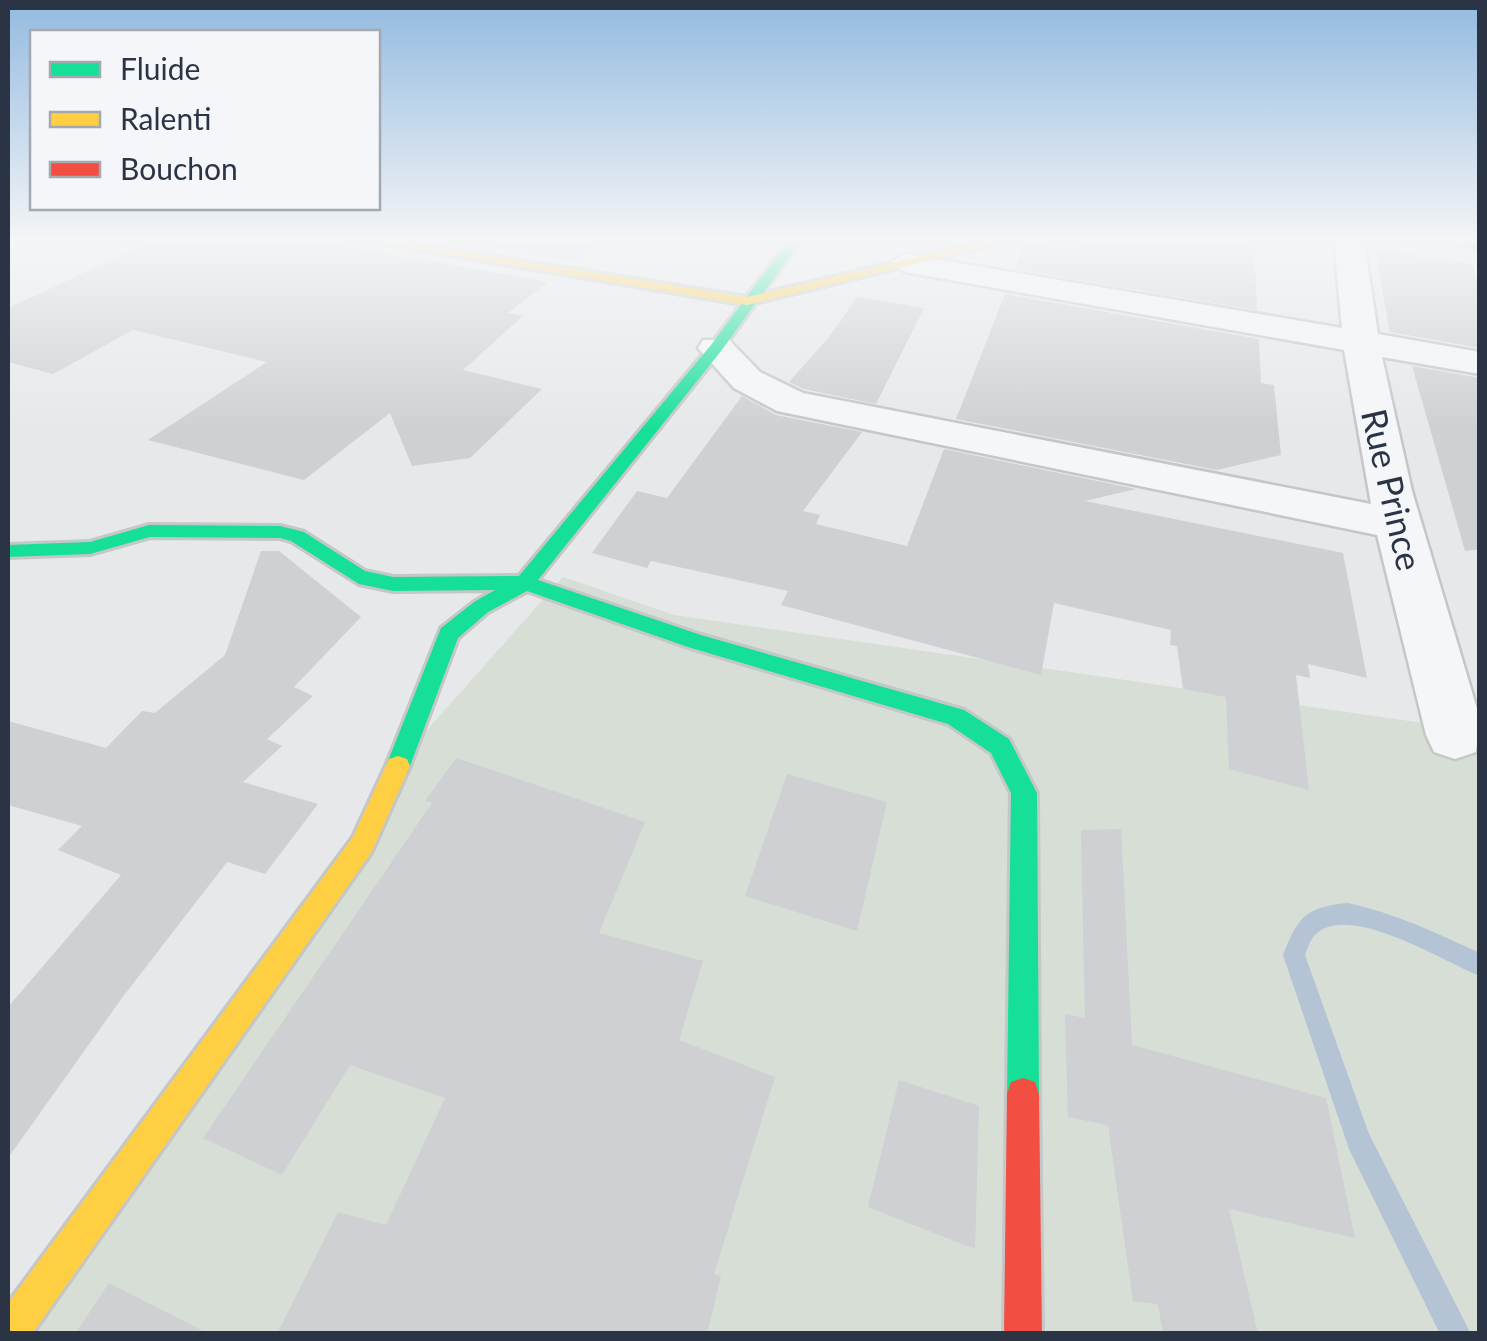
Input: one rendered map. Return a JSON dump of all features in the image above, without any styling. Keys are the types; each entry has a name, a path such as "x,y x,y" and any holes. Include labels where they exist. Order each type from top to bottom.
{"street":[{"path":"8,1334 362,845 390,788 431,672 450,634 481,607 525,583 716,348 746,304"},
{"path":"1131,304 1480,363"},
{"name":"Rue Prince","path":"1354,304 1358,344 1396,524 1455,735"},
{"path":"716,348 747,380 791,403 1396,524"},
{"path":"8,551 90,548 149,531 260,530 297,536 359,577 393,584 525,583 696,641 956,717 987,732 1014,760 1024,793 1022,1334"}],"shaded area":[{"path":"563,577 674,615 1479,731 1479,1333 8,1334 420,738"}],"building":[{"path":"18,304 520,304 508,313 523,316 463,370 542,389 470,458 412,466 390,413 304,480 148,440 267,362 133,330 53,374 8,362 8,308"},
{"path":"852,304 924,308 876,404 804,389 789,382"},
{"path":"1001,304 1059,304 1259,339 1261,383 1274,385 1281,455 1217,470 956,419"},
{"path":"1219,304 1257,304 1257,310"},
{"path":"1385,304 1480,304 1480,348 1390,332"},
{"path":"1412,366 1480,378 1480,549 1465,551"},
{"path":"742,396 776,415 862,432 803,511 820,515 816,524 907,546 944,449 1136,489 1085,501 1343,553 1367,678 1308,664 1310,678 1296,675 1309,790 1229,769 1226,697 1183,689 1177,646 1170,645 1171,630 1054,603 1041,675 781,605 788,591 651,561 647,568 592,553 637,491 667,498"},
{"path":"261,551 279,551 361,617 294,687 313,696 267,739 282,746 243,782 318,804 265,874 227,862 122,998 8,1158 8,1007 121,875 58,850 82,826 8,805 8,721 106,748 142,711 155,713 225,655"},
{"path":"456,758 645,822 599,933 703,961 679,1040 775,1077 714,1274 721,1276 707,1334 277,1334 338,1212 386,1225 445,1098 350,1065 282,1175 203,1138 432,803 425,801"},
{"path":"787,774 887,802 857,931 745,896"},
{"path":"1121,829 1132,1045 1326,1098 1355,1238 1229,1209 1258,1334 1163,1334 1158,1304 1133,1301 1108,1125 1068,1117 1065,1014 1085,1018 1081,830"},
{"path":"899,1080 979,1106 975,1249 868,1207"},
{"path":"109,1283 209,1334 75,1334"}],"waterway":[{"path":"1456,1334 1358,1140 1294,955 1304,929 1323,916 1348,914 1405,930 1480,965"}],"traffic: fast":[{"path":"398,766 449,634 481,607 525,583 749,304"},
{"path":"8,551 90,548 149,531 280,532 297,536 359,577 393,584 525,583 696,641 956,717 1000,746 1024,793 1023,1094"}],"traffic: slow":[{"path":"8,1334 362,845 398,766"}],"traffic: jam":[{"path":"1023,1094 1023,1334"}]}
